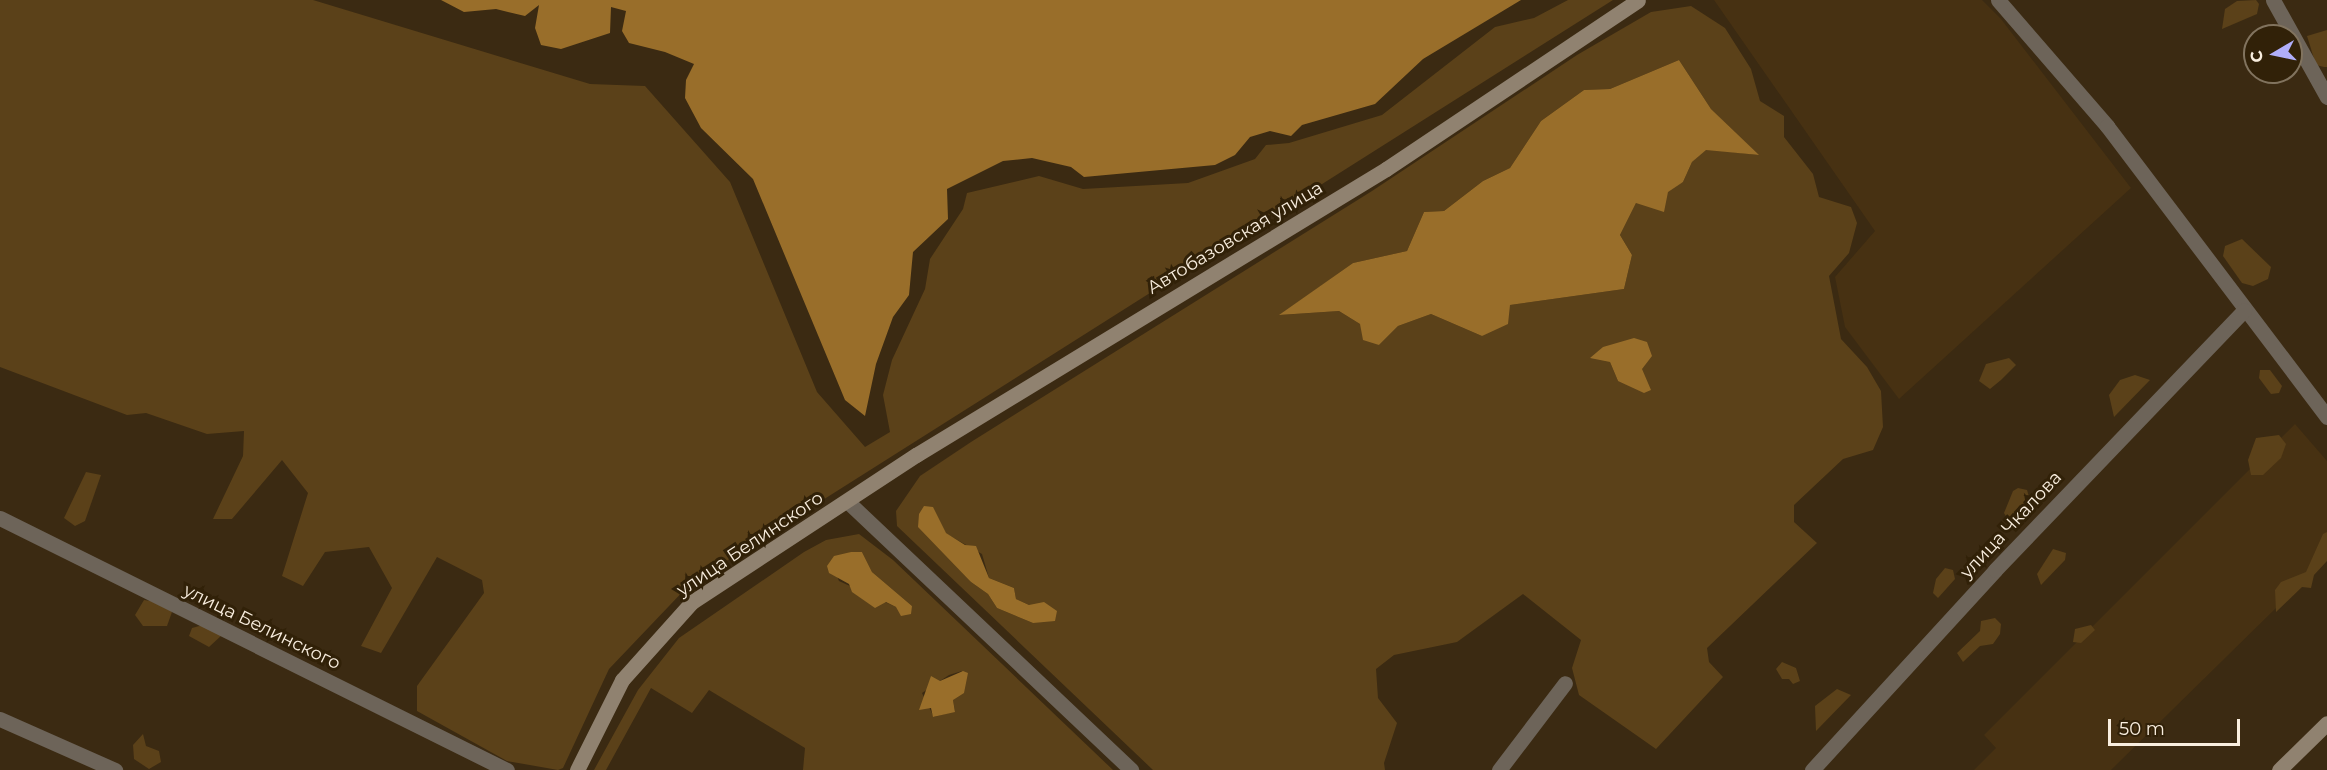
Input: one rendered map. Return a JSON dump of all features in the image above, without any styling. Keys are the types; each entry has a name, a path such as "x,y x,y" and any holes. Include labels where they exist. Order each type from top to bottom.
{"street":[{"name":"Автобазовская улица","path":"848,501 926,448 1386,169 1638,0"},
{"path":"1998,0 2107,126 2327,417"},
{"path":"2273,0 2327,97"},
{"name":"улица Чкалова","path":"1812,770 1995,570 2244,310"},
{"name":"улица Белинского","path":"576,770 622,680 692,602 848,501"},
{"path":"848,501 1131,770"},
{"name":"улица Белинского","path":"0,518 507,770"},
{"path":"1499,770 1566,683"},
{"path":"0,719 115,770"},
{"path":"2279,770 2327,723"}],"shaded area":[{"path":"0,0 313,0 590,84 645,86 730,182 817,392 865,447 890,432 883,395 892,360 925,289 930,259 963,209 967,193 1039,176 1083,189 1188,183 1255,159 1266,145 1289,143 1382,115 1495,27 1534,18 1568,0 1613,0 690,584 609,669 563,768 558,770 507,761 417,711 417,686 484,593 482,580 437,557 381,653 361,646 392,588 369,547 325,552 303,586 282,576 308,493 282,460 232,519 213,519 243,456 244,431 207,434 146,413 127,415 0,367"},
{"path":"441,0 1521,0 1423,59 1375,104 1302,125 1291,136 1270,131 1250,137 1235,155 1215,165 1084,177 1071,167 1032,158 1003,161 947,189 948,219 913,252 909,295 893,317 876,364 865,416 845,400 753,179 701,128 685,98 686,80 694,64 665,52 629,43 622,31 626,11 611,7 610,33 561,49 541,45 535,28 539,5 525,16 496,9 464,12"},
{"path":"1714,0 1982,0 2001,19 2131,188 1899,399 1845,327 1835,277 1875,231"},
{"path":"2256,0 2259,4 2257,14 2222,29 2225,9 2237,1"},
{"path":"1691,6 1725,28 1751,69 1760,101 1784,116 1784,137 1813,174 1819,197 1851,207 1857,223 1849,253 1829,276 1841,339 1867,367 1881,391 1883,427 1873,450 1843,459 1794,505 1794,522 1817,543 1707,648 1709,662 1723,677 1656,749 1579,695 1572,668 1581,640 1523,594 1457,642 1394,655 1376,669 1378,698 1397,723 1384,763 1385,770 1153,770 897,526 896,511 920,476 1372,191 1577,55 1651,12","holes":["1679,60 1711,109 1758,155 1706,149 1692,162 1683,182 1636,203 1620,235 1632,255 1624,289 1510,305 1482,336 1431,314 1398,326 1379,345 1360,324 1339,311 1280,315 1353,263 1407,251 1424,212 1444,211 1483,181 1510,168 1541,121 1584,90 1610,89","1610,362 1642,369 1618,381","924,506 945,533 982,554 989,578 1014,588 1016,599 1029,605 1033,623 997,608 988,594 971,582"]},
{"path":"2327,30 2327,67 2324,67 2316,65 2307,36"},
{"path":"1679,60 1711,109 1759,155 1706,150 1692,162 1683,182 1668,192 1664,212 1636,203 1620,235 1632,255 1624,289 1510,305 1508,324 1482,336 1431,314 1398,326 1379,345 1363,340 1360,324 1339,311 1279,315 1353,263 1407,251 1424,212 1444,211 1483,181 1510,168 1541,121 1584,90 1610,89"},
{"path":"2242,239 2271,267 2268,279 2253,286 2242,283 2223,256 2225,246"},
{"path":"1634,338 1647,342 1652,356 1642,369 1651,390 1644,393 1618,381 1610,362 1590,358 1603,347"},
{"path":"2009,358 2016,365 1990,389 1979,381 1986,364"},
{"path":"2260,370 2270,370 2282,386 2279,393 2271,394 2259,378"},
{"path":"2135,375 2150,380 2114,417 2109,395 2120,380"},
{"path":"2295,424 2327,461 2327,558 2111,770 1974,770 1996,748 1984,735"},
{"path":"2279,435 2286,444 2281,458 2263,475 2251,475 2248,460 2256,438"},
{"path":"86,472 101,475 85,521 75,526 64,518"},
{"path":"2018,488 2027,490 2030,500 2009,521 2004,513 2013,491"},
{"path":"924,506 933,507 946,533 965,545 976,546 989,578 1014,588 1016,599 1029,605 1044,602 1057,611 1055,621 1033,623 997,608 988,594 971,582 918,527 919,514"},
{"path":"2327,532 2327,561 2314,575 2311,588 2302,587 2276,612 2275,590 2281,582 2306,572 2323,534"},
{"path":"859,534 893,560 1113,770 803,770 805,748 709,690 692,713 651,688 606,770 594,770 638,690 679,638 804,552 826,540","holes":["851,552 862,552 872,572 912,606 896,607 839,581 837,576 844,556","962,671 953,700 955,711 934,717 922,693 949,675"]},
{"path":"2053,549 2066,553 2065,560 2041,585 2037,574"},
{"path":"862,552 872,572 912,606 911,614 901,616 896,607 886,602 875,608 852,592 849,584 829,573 827,566 834,556"},
{"path":"1945,568 1953,570 1955,579 1938,598 1933,593 1936,579"},
{"path":"144,600 164,603 172,612 167,626 143,626 135,615"},
{"path":"1995,618 2001,624 2000,634 1993,644 1980,646 1963,662 1957,653 1980,631 1981,621"},
{"path":"203,625 222,635 209,647 189,636 192,628"},
{"path":"2091,625 2095,630 2081,643 2073,642 2075,629"},
{"path":"1782,662 1796,668 1800,681 1793,684 1789,679 1782,679 1776,669"},
{"path":"963,671 968,673 964,693 953,700 955,712 933,717 931,708 919,710 931,676 940,681"},
{"path":"1837,689 1851,695 1816,731 1815,706"},
{"path":"143,734 146,746 159,751 161,762 149,769 134,759 133,745"}]}
